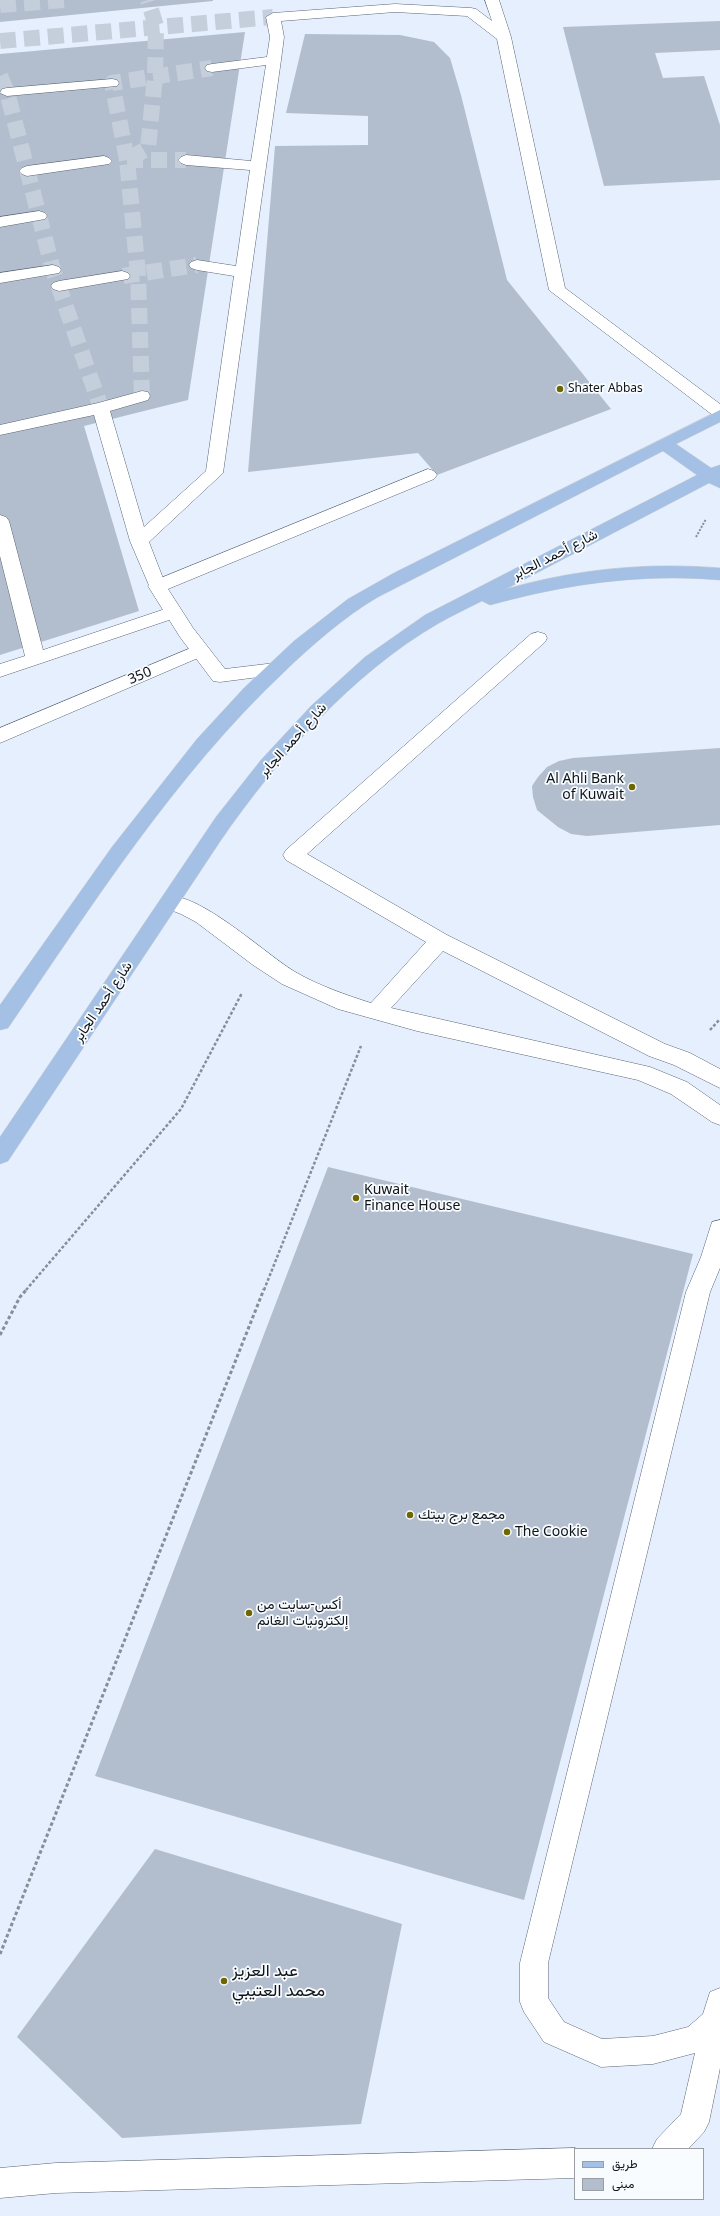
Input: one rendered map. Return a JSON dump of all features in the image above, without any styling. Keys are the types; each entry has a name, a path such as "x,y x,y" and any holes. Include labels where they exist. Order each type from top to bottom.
{"main road":[{"path":"0,1022 115,859 163,795 210,737 246,697 275,669 319,631 356,602 400,577 664,444 720,414"},
{"path":"664,444 717,476"},
{"name":"شارع أحمد الجابر","path":"0,1155 223,823 301,728 366,665 398,639 432,619 717,476"},
{"path":"432,619 506,595 581,579 633,572 677,571 720,574"}],"street":[{"path":"274,0 276,6 441,0"},
{"path":"492,0 504,37 557,290 720,414"},
{"path":"139,541 214,472 277,37 273,17 395,8 471,12 504,37"},
{"path":"212,68 274,60"},
{"path":"7,92 112,84"},
{"path":"186,160 259,166"},
{"path":"27,171 104,161"},
{"path":"0,222 39,216"},
{"path":"197,265 243,272"},
{"path":"0,278 54,270"},
{"path":"59,286 122,276"},
{"path":"0,430 101,408 142,396"},
{"path":"101,408 139,541 157,586 171,613 198,651 220,676 275,669"},
{"path":"157,586 428,475"},
{"path":"0,521 36,660"},
{"path":"0,671 171,613"},
{"path":"538,638 293,855 440,940 657,1050 682,1059 720,1079"},
{"name":"350","path":"0,736 198,651"},
{"path":"170,902 187,906 202,914 259,959 309,989 349,1005 624,1068 661,1079 695,1098 720,1116"},
{"path":"375,1012 440,940"},
{"path":"661,1079 682,1059"},
{"path":"718,2012 695,2039 653,2050 601,2053 554,2032 534,2002 534,1963 698,1292 716,1254 720,1229"},
{"path":"668,2148 694,2122 718,2012"},
{"path":"0,2183 56,2178 574,2163"}],"path":[{"path":"0,1335 20,1297 181,1109 259,959"},
{"path":"0,1954 375,1012"}],"building":[{"path":"0,0 213,0 213,1 0,22"},
{"path":"720,21 720,50 655,53 663,78 704,76 720,125 720,180 604,186 563,27"},
{"path":"245,32 188,400 84,426 139,611 0,655 0,54"},
{"path":"305,34 400,35 434,42 450,58 461,95 507,280 611,409 437,475 418,453 248,472 275,146 368,145 368,116 286,113"},
{"path":"720,748 720,825 587,836 571,834 558,827 537,810 533,797 532,786 538,777 547,767 559,761 573,758"},
{"name":"مجمع برج بيتك","path":"328,1167 693,1254 524,1900 95,1776"},
{"name":"عبد العزيز محمد العتيبي","path":"155,1849 402,1924 361,2124 122,2138 17,2037"}],"tunnel":[{"path":"0,5 65,0"},
{"path":"148,0 156,27"},
{"path":"156,27 273,17"},
{"path":"0,41 156,27"},
{"path":"155,77 156,27"},
{"path":"155,77 212,68"},
{"path":"0,76 7,92 53,270 101,408"},
{"path":"127,160 112,83 155,77"},
{"path":"127,160 148,148 155,77"},
{"path":"127,160 186,160"},
{"path":"127,160 138,274"},
{"path":"138,274 197,265"},
{"path":"123,276 138,274"},
{"path":"138,274 142,396"}],"place":[{"name":"Shater Abbas","path":"560,389"},
{"name":"Al Ahli Bank of Kuwait","path":"632,787"},
{"name":"Kuwait Finance House","path":"356,1198"},
{"name":"مجمع برج بيتك","path":"410,1515"},
{"name":"The Cookie","path":"507,1532"},
{"name":"أكس-سايت من إلكترونيات الغانم","path":"249,1613"},
{"name":"عبد العزيز محمد العتيبي","path":"224,1981"}]}
